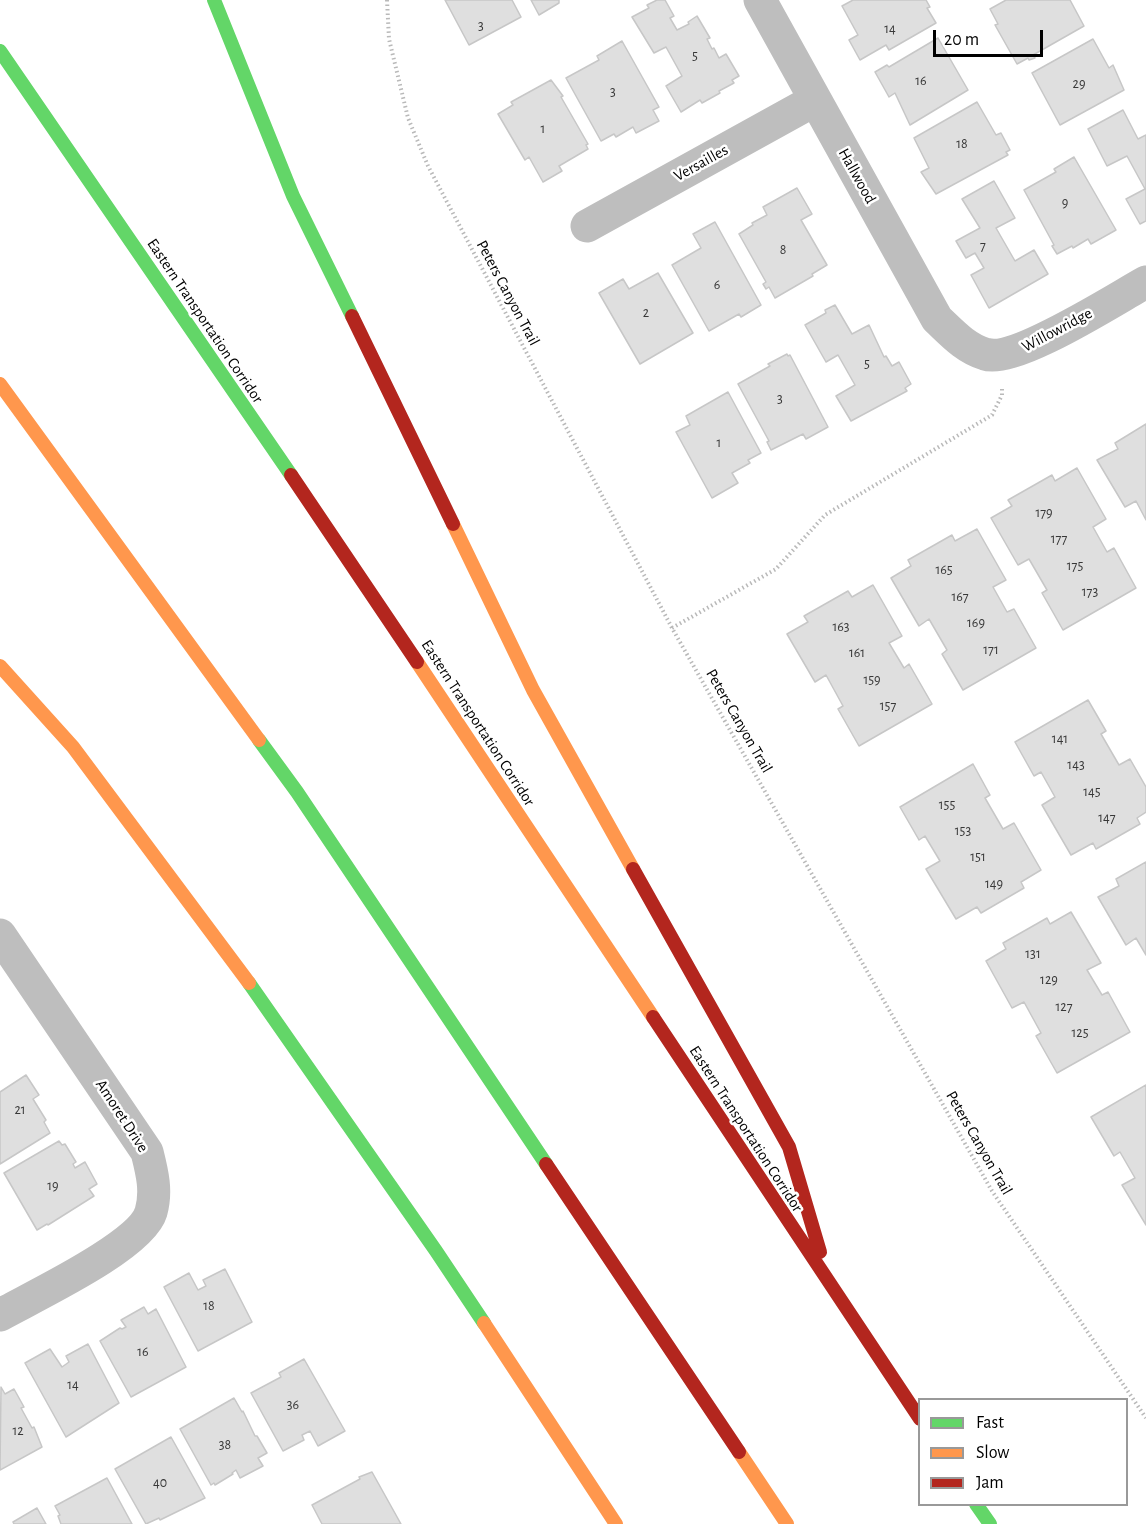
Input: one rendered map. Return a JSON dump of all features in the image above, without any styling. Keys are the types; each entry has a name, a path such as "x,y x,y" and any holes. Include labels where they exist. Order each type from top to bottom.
{"highway":[{"path":"214,0 293,196 532,690 789,1147 830,1285"},
{"name":"Eastern Transportation Corridor","path":"0,51 379,604 918,1416"},
{"path":"0,384 297,792 787,1524"},
{"path":"0,666 74,747 267,1008 436,1251 616,1524"},
{"path":"977,1506 990,1524"}],"street":[{"name":"Hallwood","path":"760,0 937,319 965,345 986,355 998,355"},
{"name":"Versailles","path":"587,226 815,100"},
{"name":"Willowridge","path":"998,355 1015,352 1037,343 1146,282"},
{"name":"Amoret Drive","path":"0,935 147,1152 154,1181 151,1213 137,1233 117,1250 0,1314"}],"path":[{"name":"Peters Canyon Trail","path":"387,0 389,39 408,118 428,166 672,628 992,1191 1146,1418"},
{"path":"672,628 776,569 825,516 992,415 1002,395 998,355"}],"building":[{"path":"445,0 512,0 521,17 469,45"},
{"path":"531,0 559,0 559,3 539,15"},
{"path":"657,0 665,0 674,16 670,18 677,30 689,24 688,22 697,16 710,38 707,39 712,49 714,48 719,58 726,54 739,76 732,80 734,83 719,91 720,93 702,103 700,100 681,112 666,86 682,76 666,47 654,53 632,17 649,8 647,5"},
{"path":"853,0 926,0 930,7 927,8 936,23 889,50 886,45 860,60 849,40 858,35 842,6"},
{"path":"1006,0 1070,0 1084,26 1033,55 1035,58 1029,60 1028,58 1017,64 995,25 998,24 990,9"},
{"path":"938,38 968,90 910,125 895,93 889,97 875,72 887,65 889,67"},
{"path":"1093,39 1109,68 1113,65 1124,90 1060,125 1032,73"},
{"path":"622,41 659,107 653,110 659,121 636,133 633,127 616,137 614,134 601,141 566,78 599,60 597,56"},
{"path":"551,80 563,96 561,97 588,144 586,145 588,149 559,166 562,171 543,182 529,157 525,160 498,114 513,105 511,102"},
{"path":"977,102 996,135 1001,133 1010,150 1006,152 1008,155 936,194 921,172 929,168 914,138"},
{"path":"1123,110 1138,139 1146,135 1146,221 1140,224 1126,199 1145,189 1127,156 1107,166 1088,129"},
{"path":"1074,157 1116,230 1091,244 1088,239 1057,254 1024,190 1056,172 1054,169"},
{"path":"994,181 1015,218 996,228 1015,261 1034,250 1048,274 989,308 971,275 984,268 975,253 966,258 956,241 980,228 962,199"},
{"path":"797,188 812,214 801,220 827,265 775,298 769,287 766,289 763,284 766,282 739,234 753,225 752,223 767,215 763,207"},
{"path":"715,222 761,305 709,331 672,265 701,248 693,234"},
{"path":"658,273 693,333 640,364 599,293 623,279 629,289"},
{"path":"835,305 852,334 869,325 884,357 886,356 892,366 899,362 911,384 905,388 907,391 851,421 836,396 855,385 838,355 826,362 805,325"},
{"path":"787,354 790,355 828,427 806,439 803,434 771,450 767,442 769,441 738,384"},
{"path":"728,392 761,453 748,460 750,463 732,473 738,483 712,498 676,432 690,425 686,416"},
{"path":"1146,424 1146,520 1136,501 1125,507 1097,460 1118,449 1115,443"},
{"path":"1077,468 1106,519 1093,527 1107,552 1114,548 1136,588 1063,630 1042,593 1047,590 1029,559 1018,565 991,518 1012,506 1008,500 1052,475 1055,481"},
{"path":"977,529 1006,580 993,587 1007,612 1014,609 1036,648 963,690 942,654 947,650 929,619 919,626 891,578 911,566 908,560 952,535 955,541"},
{"path":"873,585 902,636 889,643 904,668 909,664 932,704 859,746 838,709 843,706 826,675 815,682 787,634 808,622 804,616 848,591 852,597"},
{"path":"1088,700 1106,731 1101,734 1119,765 1130,759 1146,787 1146,812 1137,818 1140,824 1096,849 1093,843 1071,855 1042,805 1055,797 1041,772 1034,776 1015,742"},
{"path":"973,764 990,795 985,798 1003,829 1014,823 1041,870 1021,882 1024,888 981,913 977,907 956,919 926,869 940,861 925,836 919,840 900,807"},
{"path":"1146,862 1146,955 1136,938 1126,945 1098,897 1119,886 1116,879"},
{"path":"1071,912 1101,963 1087,970 1102,995 1108,992 1130,1032 1057,1073 1036,1036 1041,1033 1024,1002 1012,1008 986,961 1006,949 1003,943 1047,918 1050,924"},
{"path":"26,1075 39,1095 33,1099 46,1120 44,1122 50,1133 0,1164 0,1092"},
{"path":"1146,1085 1146,1225 1122,1185 1135,1178 1120,1152 1114,1156 1091,1117"},
{"path":"59,1141 62,1145 65,1144 76,1162 73,1164 75,1168 85,1162 97,1184 89,1189 94,1196 37,1230 4,1173"},
{"path":"225,1269 252,1322 198,1351 164,1287 189,1273 198,1290 206,1286 203,1280"},
{"path":"144,1307 148,1314 156,1309 186,1367 131,1397 100,1341 120,1328 126,1327 121,1320"},
{"path":"88,1344 119,1403 66,1437 25,1363 50,1349 62,1367 69,1362 66,1356"},
{"path":"304,1359 345,1431 318,1446 310,1431 302,1435 304,1440 283,1451 251,1393 281,1377 279,1373"},
{"path":"1,1387 5,1394 14,1389 24,1407 21,1408 32,1428 34,1427 42,1447 0,1470"},
{"path":"234,1398 267,1453 258,1458 263,1466 240,1478 236,1470 215,1485 214,1483 211,1485 180,1429"},
{"path":"171,1437 205,1498 160,1520 159,1518 146,1524 115,1469"},
{"path":"372,1472 401,1524 322,1524 312,1505 360,1479 359,1477"},
{"path":"107,1478 132,1524 61,1524 58,1516 60,1515 55,1506"},
{"path":"37,1508 46,1524 14,1524 13,1522"}],"traffic: fast":[{"path":"214,0 293,196 352,316"},
{"path":"0,51 291,475"},
{"path":"259,740 297,792 546,1164"},
{"path":"249,983 484,1323"},
{"path":"977,1506 990,1524"}],"traffic: slow":[{"path":"0,384 259,740"},
{"path":"453,524 533,690 633,869"},
{"path":"417,662 653,1017"},
{"path":"0,666 73,747 249,983"},
{"path":"484,1323 616,1524"},
{"path":"739,1452 787,1524"}],"traffic: jam":[{"path":"352,316 453,524"},
{"path":"291,475 417,662"},
{"path":"633,869 789,1147 820,1252"},
{"path":"653,1017 918,1416"},
{"path":"546,1164 739,1452"}]}
